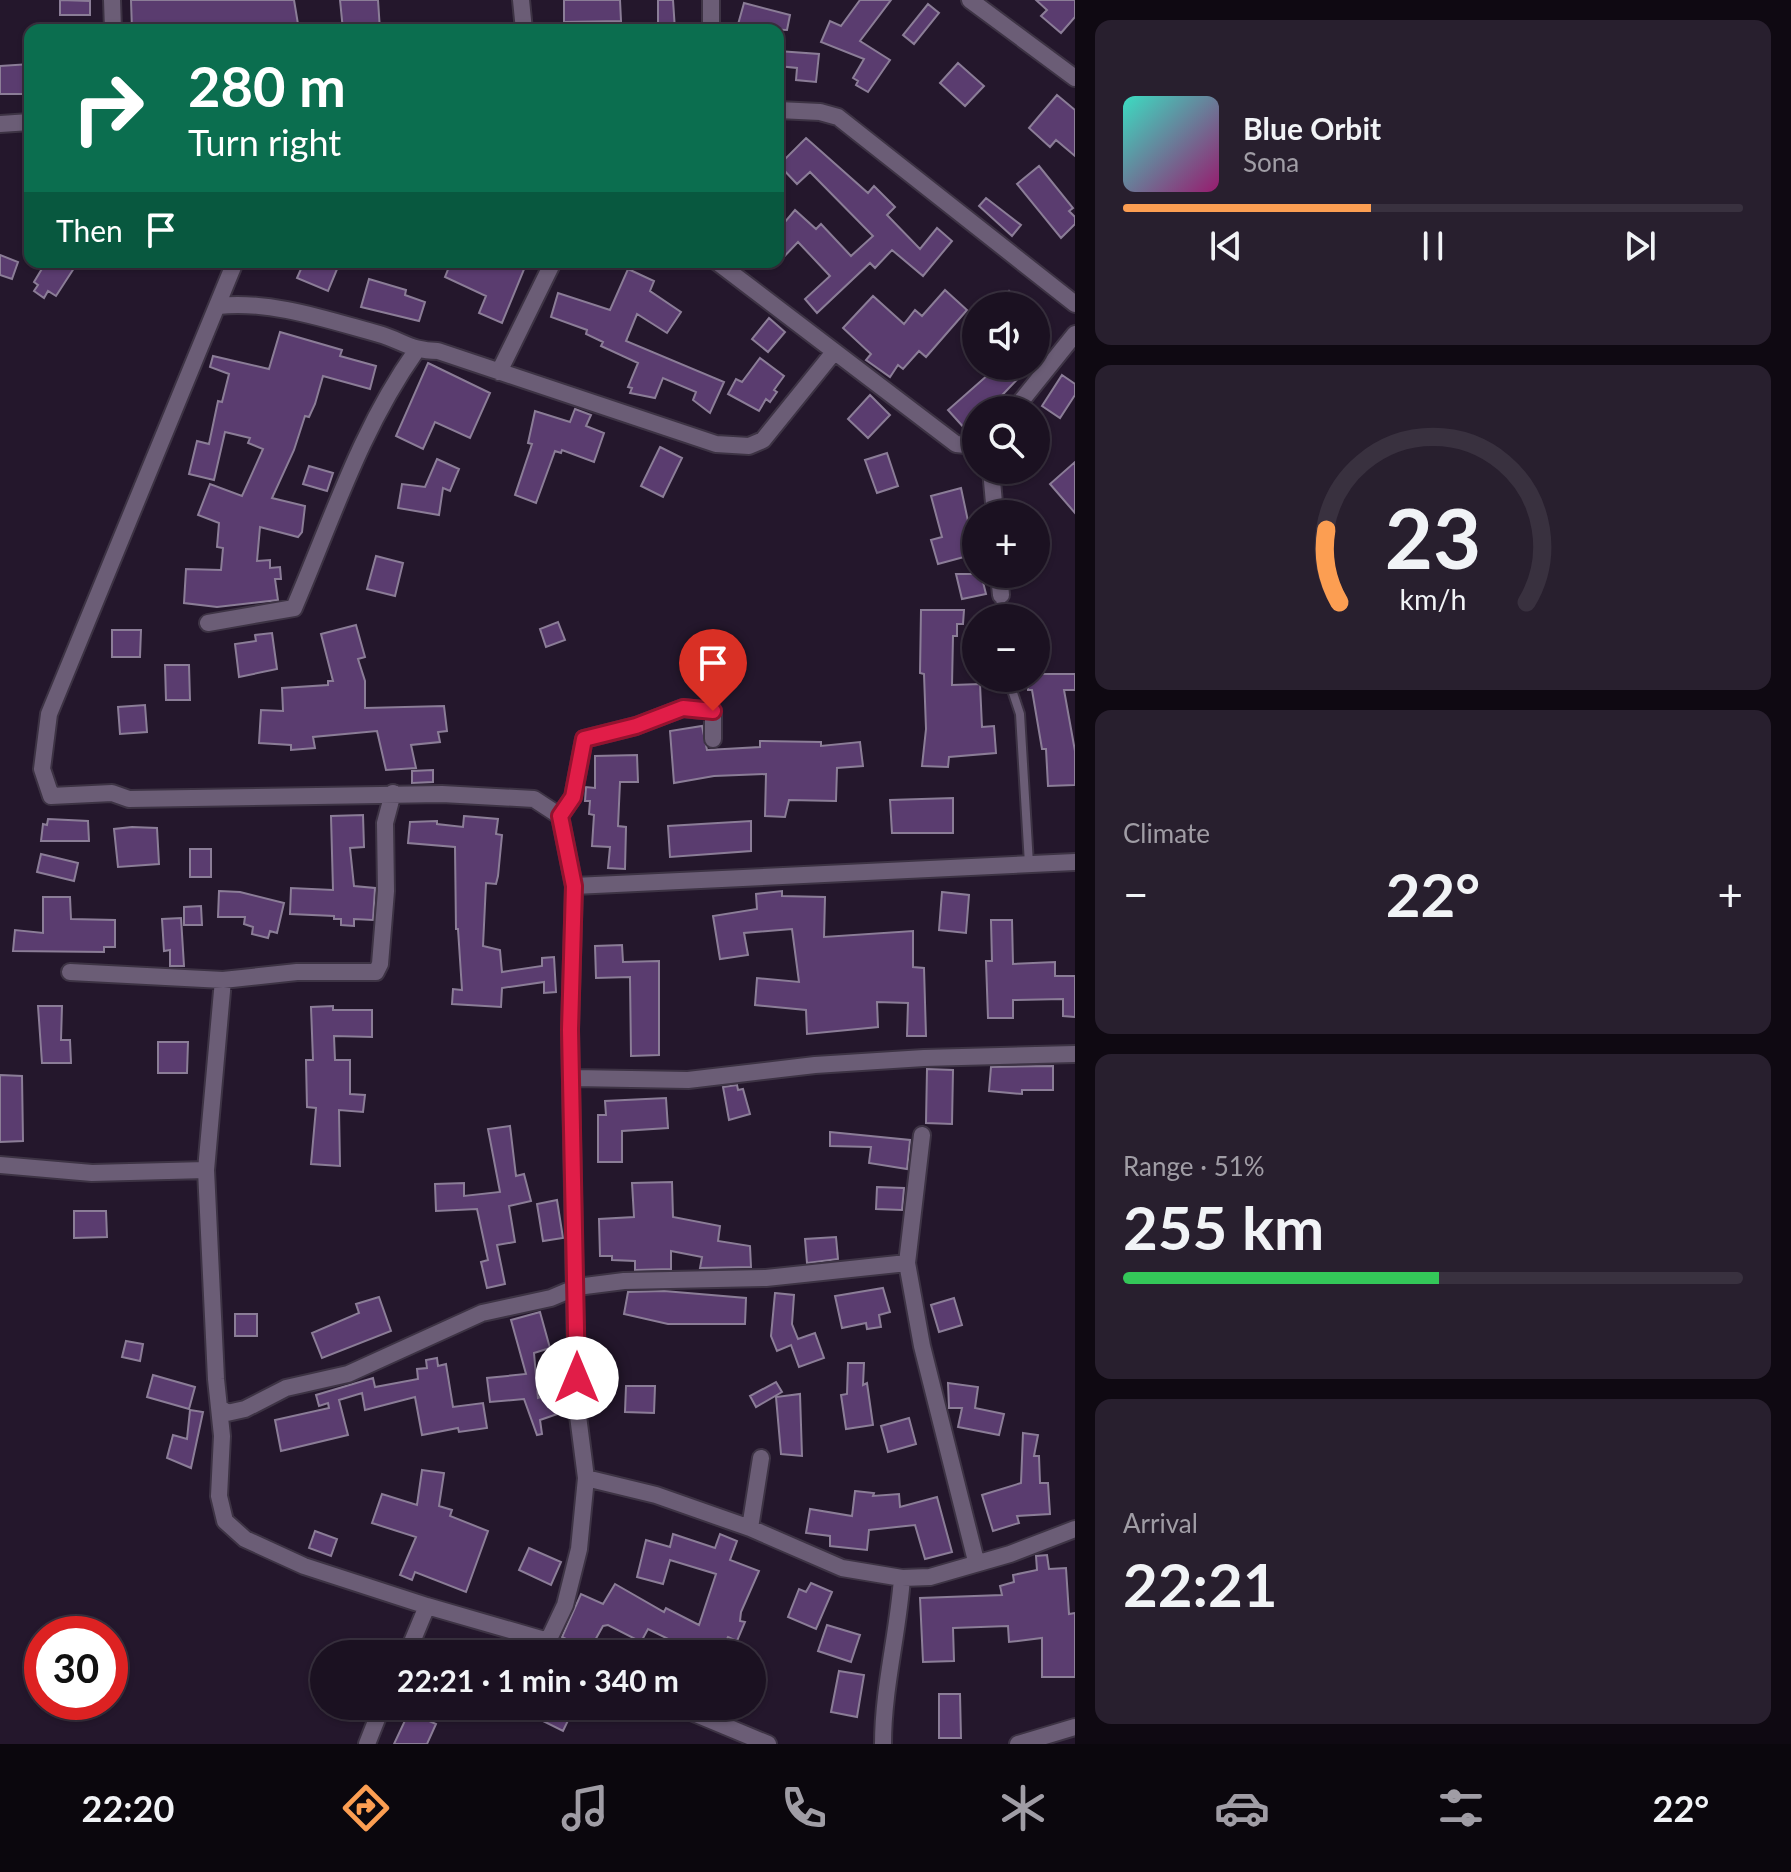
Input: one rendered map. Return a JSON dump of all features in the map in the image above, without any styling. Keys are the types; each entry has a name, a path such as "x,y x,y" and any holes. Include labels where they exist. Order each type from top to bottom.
{"street":[{"path":"112,0 113,24"},
{"path":"521,0 523,24"},
{"path":"711,0 711,24"},
{"path":"970,0 1075,78"},
{"path":"784,110 820,112 838,117 1075,304"},
{"path":"0,124 24,122"},
{"path":"233,268 49,714 42,769 51,796 112,793 129,799 393,793 534,799 560,816 574,886 570,1030 574,1078 571,1121 577,1287 577,1408 586,1478 579,1549 565,1605 548,1640"},
{"path":"499,372 550,268"},
{"path":"725,268 956,444 962,445"},
{"path":"218,306 243,303 383,335 416,351 438,351 716,444 749,446 763,440 834,352"},
{"path":"1025,396 1075,334"},
{"path":"208,623 294,608 350,467 392,385 416,351"},
{"path":"1000,588 1001,595"},
{"path":"560,816 573,797 584,739 636,726 683,708 713,711 713,739"},
{"path":"70,972 223,980 297,972 376,972 380,964 386,891 385,823 393,793"},
{"path":"574,886 1075,862"},
{"path":"223,980 206,1170 223,1450 219,1496 225,1521 245,1539 304,1566 443,1614 544,1640"},
{"path":"574,1078 688,1080 893,1060 1075,1054"},
{"path":"922,1135 907,1263 922,1346 976,1561"},
{"path":"0,1165 92,1173 206,1170"},
{"path":"219,1407 227,1413 245,1409 286,1388 348,1374 482,1313 551,1298 577,1287 624,1281 766,1278 907,1263"},
{"path":"750,1528 761,1458"},
{"path":"586,1478 656,1495 750,1528 842,1568 902,1578 930,1577 976,1561 1010,1554 1075,1529"},
{"path":"883,1744 885,1698 899,1631 902,1578"},
{"path":"413,1640 427,1606"},
{"path":"367,1744 376,1720"},
{"path":"711,1720 768,1744"},
{"path":"1018,1744 1075,1727"}],"lane":[{"path":"1001,595 1001,604"},
{"path":"1013,692 1020,714 1029,864"}],"building":[{"path":"60,0 90,1 90,15 60,15"},
{"path":"131,0 294,0 298,24 132,24"},
{"path":"340,0 378,0 380,24 342,24"},
{"path":"564,0 620,0 621,21 564,22"},
{"path":"658,0 673,0 675,24 658,24"},
{"path":"860,0 891,0 860,41 890,60 868,92 856,85 858,81 853,78 864,59 821,42 830,21 841,26"},
{"path":"1036,0 1075,0 1075,17 1061,33 1041,16 1047,10"},
{"path":"744,3 790,15 787,30 784,30 784,24 738,24"},
{"path":"928,4 939,13 914,44 903,35"},
{"path":"784,51 819,54 816,82 796,80 797,68 784,67"},
{"path":"958,63 984,86 965,106 940,83"},
{"path":"24,64 24,94 0,94 0,66"},
{"path":"1057,95 1075,110 1075,156 1056,140 1050,147 1029,128"},
{"path":"806,138 868,193 874,186 895,207 887,215 920,249 937,228 952,241 923,276 892,250 875,268 870,263 817,313 805,299 830,276 798,242 784,257 784,223 795,210 816,229 821,224 851,256 873,236 810,172 797,184 784,170 784,160"},
{"path":"1039,166 1073,208 1069,211 1075,217 1075,224 1061,238 1017,184"},
{"path":"986,198 1021,225 1012,236 979,206"},
{"path":"0,255 18,262 12,279 0,275"},
{"path":"42,268 74,268 56,296 48,291 44,298 34,291 38,285 34,282"},
{"path":"301,268 338,268 328,291 297,278"},
{"path":"449,268 525,268 502,323 479,313 486,296 445,277"},
{"path":"628,269 654,281 650,291 681,312 667,333 637,314 626,341 724,382 710,413 693,400 696,392 663,378 655,398 630,393 632,388 628,387 638,363 601,346 603,342 586,334 587,330 551,317 558,293 610,310"},
{"path":"369,279 406,290 405,295 425,302 419,321 361,307"},
{"path":"945,290 962,305 962,316 926,357 919,351 903,369 898,365 890,377 866,360 871,354 843,328 873,296 904,324 915,310 922,316"},
{"path":"769,318 785,332 768,352 752,339"},
{"path":"280,332 342,350 340,356 376,366 370,389 323,376 315,404 309,417 305,416 294,450 272,498 305,506 302,532 298,537 260,527 257,561 270,560 270,568 280,567 281,579 275,579 278,600 217,607 184,603 186,569 221,570 223,548 217,547 219,523 198,515 210,484 242,496 263,449 248,443 250,438 225,432 214,480 189,474 197,441 209,444 218,401 222,402 229,374 210,367 213,356 269,369"},
{"path":"760,358 784,376 770,402 766,399 759,411 728,394 736,379 742,382"},
{"path":"428,363 490,393 470,438 435,422 423,449 396,436"},
{"path":"1062,375 1075,384 1075,395 1060,418 1050,411 1048,396"},
{"path":"982,380 1017,380 1001,396 964,396"},
{"path":"870,395 890,415 868,438 848,419"},
{"path":"962,398 962,426 948,410"},
{"path":"575,409 591,415 586,426 604,433 594,462 562,450 561,453 555,451 536,503 515,495 532,444 528,443 535,411 570,422"},
{"path":"660,447 682,458 663,497 641,486"},
{"path":"887,453 898,486 877,493 865,460"},
{"path":"437,459 459,469 450,491 443,488 439,515 398,508 402,484 425,487"},
{"path":"1075,462 1075,513 1050,484"},
{"path":"309,466 333,473 327,491 303,484"},
{"path":"961,488 962,558 938,564 931,540 942,537 931,496"},
{"path":"376,556 403,563 395,596 367,589"},
{"path":"956,574 962,574 962,588 984,588 986,594 962,599"},
{"path":"921,610 962,610 962,624 957,624 957,636 953,636 952,685 962,685 962,692 980,692 982,727 994,726 996,753 949,757 948,767 922,766 926,729 924,674 920,673"},
{"path":"558,622 565,640 546,647 540,629"},
{"path":"356,625 365,657 358,659 365,681 365,708 444,706 447,731 438,732 440,742 411,745 416,768 386,770 377,731 313,737 315,748 291,750 291,745 259,743 261,710 283,711 282,688 328,685 328,681 333,681 321,634"},
{"path":"112,630 141,630 140,657 112,657"},
{"path":"272,633 277,669 239,677 235,644 256,641 255,635"},
{"path":"165,665 189,665 190,700 166,700"},
{"path":"1050,674 1075,674 1075,690 1064,690 1075,751 1075,785 1048,786 1046,749 1042,749 1032,692 1050,692"},
{"path":"145,705 147,732 120,734 118,707"},
{"path":"702,726 707,750 760,747 760,741 821,742 821,746 860,742 863,766 837,768 836,801 789,800 785,817 765,816 766,774 714,776 674,783 670,731"},
{"path":"637,755 638,782 620,782 618,826 626,827 625,869 608,868 610,847 592,846 594,815 589,814 590,801 585,801 586,787 595,788 595,756"},
{"path":"433,770 433,782 412,783 412,771"},
{"path":"953,798 953,833 892,833 890,800"},
{"path":"363,815 364,847 350,848 354,886 375,888 373,920 354,919 354,926 341,925 341,919 334,919 334,916 290,914 291,888 333,890 331,816"},
{"path":"464,816 498,819 496,834 502,835 496,884 486,883 483,946 500,950 502,972 542,966 542,958 554,957 556,992 544,993 544,982 502,988 501,1007 452,1004 453,989 462,990 456,929 455,847 408,843 410,822 437,821 437,824 463,827"},
{"path":"48,819 88,821 89,841 41,841 43,824 47,825"},
{"path":"751,821 751,851 670,857 668,826"},
{"path":"157,828 159,864 118,867 114,829"},
{"path":"190,849 211,849 211,877 190,877"},
{"path":"41,854 78,863 74,881 37,872"},
{"path":"219,891 240,892 284,903 277,933 270,931 268,938 252,934 253,927 244,924 245,917 218,917"},
{"path":"782,891 782,896 825,897 824,937 913,931 913,967 924,968 926,1036 907,1036 908,1003 877,1002 878,1027 807,1034 806,1010 755,1005 757,978 799,982 792,929 744,933 748,955 720,959 713,916 757,909 756,894"},
{"path":"942,892 969,895 966,933 939,930"},
{"path":"43,897 70,897 71,919 115,920 115,947 104,947 104,952 13,951 15,930 43,933"},
{"path":"201,906 202,925 184,925 184,907"},
{"path":"181,918 184,966 170,966 170,950 164,951 162,919"},
{"path":"991,920 1012,920 1013,964 1055,962 1055,976 1075,976 1075,1017 1063,1016 1063,999 1013,1000 1013,1018 988,1018 986,961 992,961"},
{"path":"622,945 623,962 659,961 659,1055 631,1056 630,977 596,978 595,946"},
{"path":"38,1006 62,1006 61,1040 70,1040 71,1063 42,1063"},
{"path":"333,1006 333,1010 372,1010 372,1037 334,1036 335,1060 350,1060 350,1094 365,1095 363,1112 339,1110 340,1166 311,1164 316,1108 307,1107 306,1060 313,1060 311,1007"},
{"path":"158,1042 188,1042 187,1073 158,1073"},
{"path":"1053,1066 1053,1090 1022,1090 1022,1094 989,1091 991,1067"},
{"path":"927,1069 953,1070 952,1124 926,1123"},
{"path":"0,1075 22,1076 23,1141 0,1142"},
{"path":"737,1085 738,1090 743,1089 750,1114 729,1120 723,1087"},
{"path":"666,1098 668,1128 622,1131 622,1162 598,1162 598,1115 606,1115 605,1101"},
{"path":"510,1126 516,1176 524,1174 531,1201 509,1206 515,1242 497,1245 505,1284 487,1288 481,1262 488,1260 477,1209 436,1211 435,1184 464,1183 464,1196 500,1192 488,1129"},
{"path":"830,1132 910,1140 907,1169 869,1163 871,1147 830,1146"},
{"path":"672,1182 673,1217 720,1226 718,1241 750,1246 751,1267 700,1268 702,1257 671,1251 671,1269 635,1270 635,1261 600,1256 599,1219 634,1217 632,1183"},
{"path":"877,1187 904,1188 902,1210 876,1209"},
{"path":"557,1200 563,1238 543,1241 537,1204"},
{"path":"74,1211 106,1211 107,1237 74,1238"},
{"path":"836,1237 838,1259 807,1263 805,1239"},
{"path":"883,1288 890,1312 879,1315 881,1327 867,1329 866,1323 842,1328 835,1296"},
{"path":"664,1291 746,1298 745,1324 668,1324 624,1314 628,1292"},
{"path":"775,1293 794,1295 792,1324 798,1339 815,1333 824,1358 799,1367 791,1345 777,1351 771,1336"},
{"path":"379,1297 391,1331 322,1358 312,1333 359,1313 356,1304"},
{"path":"954,1298 962,1325 939,1332 931,1305"},
{"path":"540,1312 550,1348 534,1353 538,1398 563,1390 566,1411 540,1420 542,1434 537,1435 524,1399 490,1402 487,1378 526,1374 511,1320"},
{"path":"235,1314 257,1314 257,1336 235,1336"},
{"path":"126,1341 143,1344 140,1361 122,1357"},
{"path":"437,1358 438,1366 446,1364 453,1407 483,1403 487,1428 459,1432 458,1428 422,1435 415,1397 365,1410 362,1393 339,1400 348,1435 281,1451 275,1420 329,1408 328,1403 319,1406 316,1395 373,1378 375,1387 418,1379 417,1369 427,1368 426,1360"},
{"path":"848,1363 864,1363 863,1385 867,1383 873,1425 846,1429 841,1395 847,1394"},
{"path":"153,1375 195,1387 189,1409 147,1397"},
{"path":"776,1382 782,1392 756,1407 750,1396"},
{"path":"948,1383 978,1387 975,1408 1004,1414 999,1435 958,1427 962,1408 949,1408"},
{"path":"626,1386 655,1386 654,1413 625,1412"},
{"path":"800,1394 802,1456 781,1454 776,1397"},
{"path":"190,1410 203,1412 191,1468 167,1458 173,1435 187,1439"},
{"path":"909,1418 916,1444 888,1452 881,1426"},
{"path":"1023,1433 1038,1435 1034,1456 1039,1456 1040,1483 1048,1483 1050,1514 1017,1516 1019,1523 993,1531 982,1495 1021,1483"},
{"path":"422,1470 444,1473 439,1506 452,1510 450,1516 488,1531 466,1592 415,1572 412,1580 400,1575 416,1537 372,1523 382,1494 417,1505"},
{"path":"855,1491 874,1493 873,1496 899,1494 900,1507 937,1497 952,1552 925,1559 915,1525 869,1530 867,1550 830,1546 830,1536 806,1533 810,1509 852,1516"},
{"path":"315,1531 337,1539 331,1556 309,1548"},
{"path":"673,1534 715,1548 720,1534 737,1541 730,1560 759,1571 741,1612 740,1621 745,1622 737,1640 728,1637 726,1640 670,1640 648,1629 642,1640 637,1640 608,1625 603,1626 595,1640 568,1640 562,1637 581,1594 603,1604 615,1584 664,1612 666,1608 699,1625 716,1574 670,1560 663,1584 637,1577 646,1540 670,1547"},
{"path":"529,1548 561,1562 551,1585 519,1570"},
{"path":"1047,1555 1049,1569 1066,1568 1069,1614 1075,1613 1075,1677 1042,1677 1042,1638 1009,1642 1008,1626 953,1628 954,1661 923,1662 920,1598 1002,1595 1000,1586 1014,1582 1013,1575 1037,1570 1036,1556"},
{"path":"811,1583 832,1592 816,1629 788,1617 799,1589 806,1592"},
{"path":"827,1625 860,1635 851,1662 818,1651"},
{"path":"839,1671 864,1675 857,1717 831,1712"},
{"path":"939,1694 960,1694 961,1738 939,1738"},
{"path":"405,1720 427,1720 436,1724 427,1744 394,1744"},
{"path":"541,1720 568,1720 563,1731"}],"route":[{"path":"577,1378 571,1121 574,1078 570,1030 574,886 560,816 573,797 584,739 636,726 683,708 713,711"}]}
